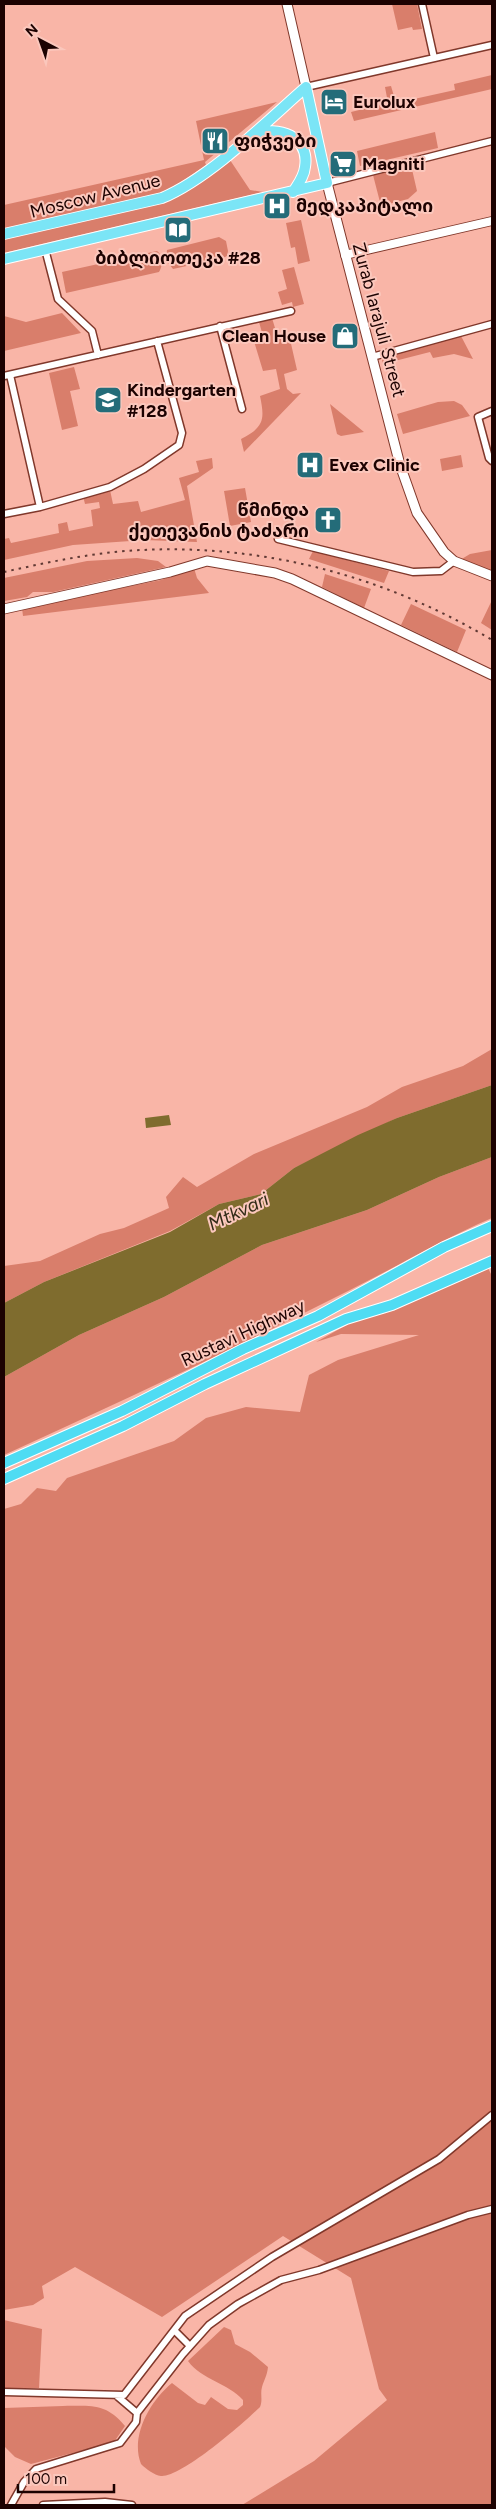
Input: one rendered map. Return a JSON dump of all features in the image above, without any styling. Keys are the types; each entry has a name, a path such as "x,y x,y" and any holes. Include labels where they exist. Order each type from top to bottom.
{"highway":[{"name":"Rustavi Highway","path":"4,1464 122,1411 243,1349 318,1316 444,1247 492,1226"},
{"name":"Rustavi Highway","path":"4,1479 123,1426 205,1384 272,1355 346,1319 392,1305 492,1261"}],"main road":[{"name":"Zurab Iarajuli Street","path":"287,4 327,183 408,491 417,513 433,538 454,561 492,576"},
{"name":"Moscow Avenue","path":"4,234 162,198 175,193 247,139 306,87"},
{"path":"247,139 272,130 287,133 296,140 303,149 306,165 303,176 293,192"},
{"path":"4,260 327,183"},
{"path":"4,609 170,572 198,563 215,561 275,573 292,579 492,675"}],"street":[{"path":"422,4 434,58"},
{"path":"306,87 492,44"},
{"path":"327,183 492,141"},
{"path":"345,255 492,221"},
{"path":"45,250 58,299 92,331 98,355"},
{"path":"40,507 7,376 291,311"},
{"path":"372,357 492,324"},
{"path":"220,326 242,409"},
{"path":"4,514 40,507 115,485 144,469 182,441 182,433 157,341"},
{"path":"492,411 478,417 489,458 492,461"},
{"path":"278,539 413,572 442,571 454,561"},
{"path":"4,2392 124,2395 141,2376 185,2316 272,2257 439,2159 492,2115"},
{"path":"11,2505 24,2482 36,2469 120,2444 136,2422 137,2413 190,2346 209,2325 238,2304 281,2280 319,2270 468,2215 492,2209"},
{"path":"175,2331 190,2346"},
{"path":"117,2396 137,2413"},
{"path":"43,2505 105,2502 132,2505"}],"shaded area":[{"path":"392,4 417,4 422,29 413,30 412,27 398,30"},
{"path":"492,75 492,89 354,121 351,112 388,103 385,87 391,86 396,103 455,90 454,84"},
{"path":"277,102 205,162 206,165 165,193 4,232 4,205 204,160 196,121"},
{"path":"435,132 438,148 360,166 357,151"},
{"path":"230,160 250,190 263,192 4,253 4,238 165,199"},
{"path":"411,165 417,191 408,199 381,206 373,175"},
{"path":"301,220 310,261 298,264 295,247 291,248 286,223"},
{"path":"219,237 226,241 228,251 227,256 223,258 173,269 166,260 167,250"},
{"path":"157,251 162,261 159,272 66,293 62,272"},
{"path":"294,267 304,304 293,307 292,302 282,305 278,292 287,289 282,270"},
{"path":"62,313 81,333 4,351 4,316 26,322"},
{"path":"272,318 278,338 289,335 297,370 284,374 287,389 293,394 301,393 244,452 241,439 254,431 261,422 260,396 280,389 276,369 263,371 253,338 263,336 259,322"},
{"path":"461,336 473,359 454,354 433,358 430,352 383,364 382,360 386,356"},
{"path":"74,367 80,389 70,391 78,426 62,430 49,373"},
{"path":"454,401 462,405 470,416 403,434 397,414 438,402"},
{"path":"330,404 364,432 341,436 337,434"},
{"path":"461,455 463,467 442,471 440,459"},
{"path":"212,458 213,468 187,486 197,542 145,540 73,545 4,560 4,539 9,538 11,543 59,533 58,524 67,522 69,531 93,526 91,510 100,508 99,502 85,504 83,496 110,490 113,504 138,501 141,512 185,500 179,478 199,472 196,461"},
{"path":"245,488 251,522 230,526 224,491"},
{"path":"492,550 492,574 460,560 470,554"},
{"path":"313,551 389,571 384,583 309,559"},
{"path":"137,558 158,561 166,567 53,592 33,592 27,597 4,601 4,578 87,561"},
{"path":"194,568 197,578 209,593 23,616 22,608 161,580"},
{"path":"325,574 371,589 364,608 322,587"},
{"path":"492,600 492,630 481,623"},
{"path":"411,604 466,630 457,652 401,625"},
{"path":"492,1049 492,1085 397,1118 294,1168 261,1194 219,1204 170,1231 44,1282 4,1303 4,1266 40,1261 100,1234 124,1228 169,1208 166,1197 183,1177 197,1187 254,1154 367,1107 402,1087 463,1066"},
{"path":"492,1157 492,1218 264,1333 4,1455 4,1377 79,1335 164,1297 262,1245 367,1210 439,1177"},
{"path":"488,1268 492,1276 492,2505 242,2505 314,2461 387,2400 379,2389 351,2278 283,2236 162,2317 75,2267 42,2286 44,2298 33,2305 4,2310 4,1509 21,1504 37,1488 56,1491 67,1478 174,1441 206,1418 246,1407 300,1412 309,1375 338,1360 419,1335 341,1334 316,1342 352,1322 396,1308"},
{"path":"4,2320 42,2329 39,2388 4,2389"},
{"path":"224,2327 231,2330 235,2344 250,2352 268,2367 261,2390 260,2407 197,2459 170,2474 161,2476 156,2474 141,2464 138,2442 144,2420 150,2409 156,2399 172,2383 198,2403 205,2405 211,2397 228,2409 237,2410 243,2405 243,2400 237,2394 200,2373 188,2361"},
{"path":"97,2407 111,2413 125,2426 114,2442 31,2464 15,2457 4,2446 4,2408"}],"water":[{"name":"Mtkvari","path":"492,1085 492,1157 439,1177 367,1210 262,1245 164,1297 79,1335 4,1377 4,1303 44,1282 170,1232 219,1204 261,1194 294,1168 358,1135 397,1118"},
{"path":"169,1115 171,1125 146,1128 145,1118"}],"railway":[{"path":"4,572 72,558 142,550 234,553 279,559 324,569 368,582 452,618 492,640"}],"place":[{"name":"Eurolux","path":"334,102"},
{"name":"ფიჭვები","path":"215,141"},
{"name":"Magniti","path":"343,164"},
{"name":"მედკაპიტალი","path":"277,206"},
{"name":"ბიბლიოთეკა #28","path":"178,230"},
{"name":"Clean House","path":"345,336"},
{"name":"Kindergarten #128","path":"108,400"},
{"name":"Evex Clinic","path":"310,465"},
{"name":"წმინდა ქეთევანის ტაძარი","path":"328,520"}]}
